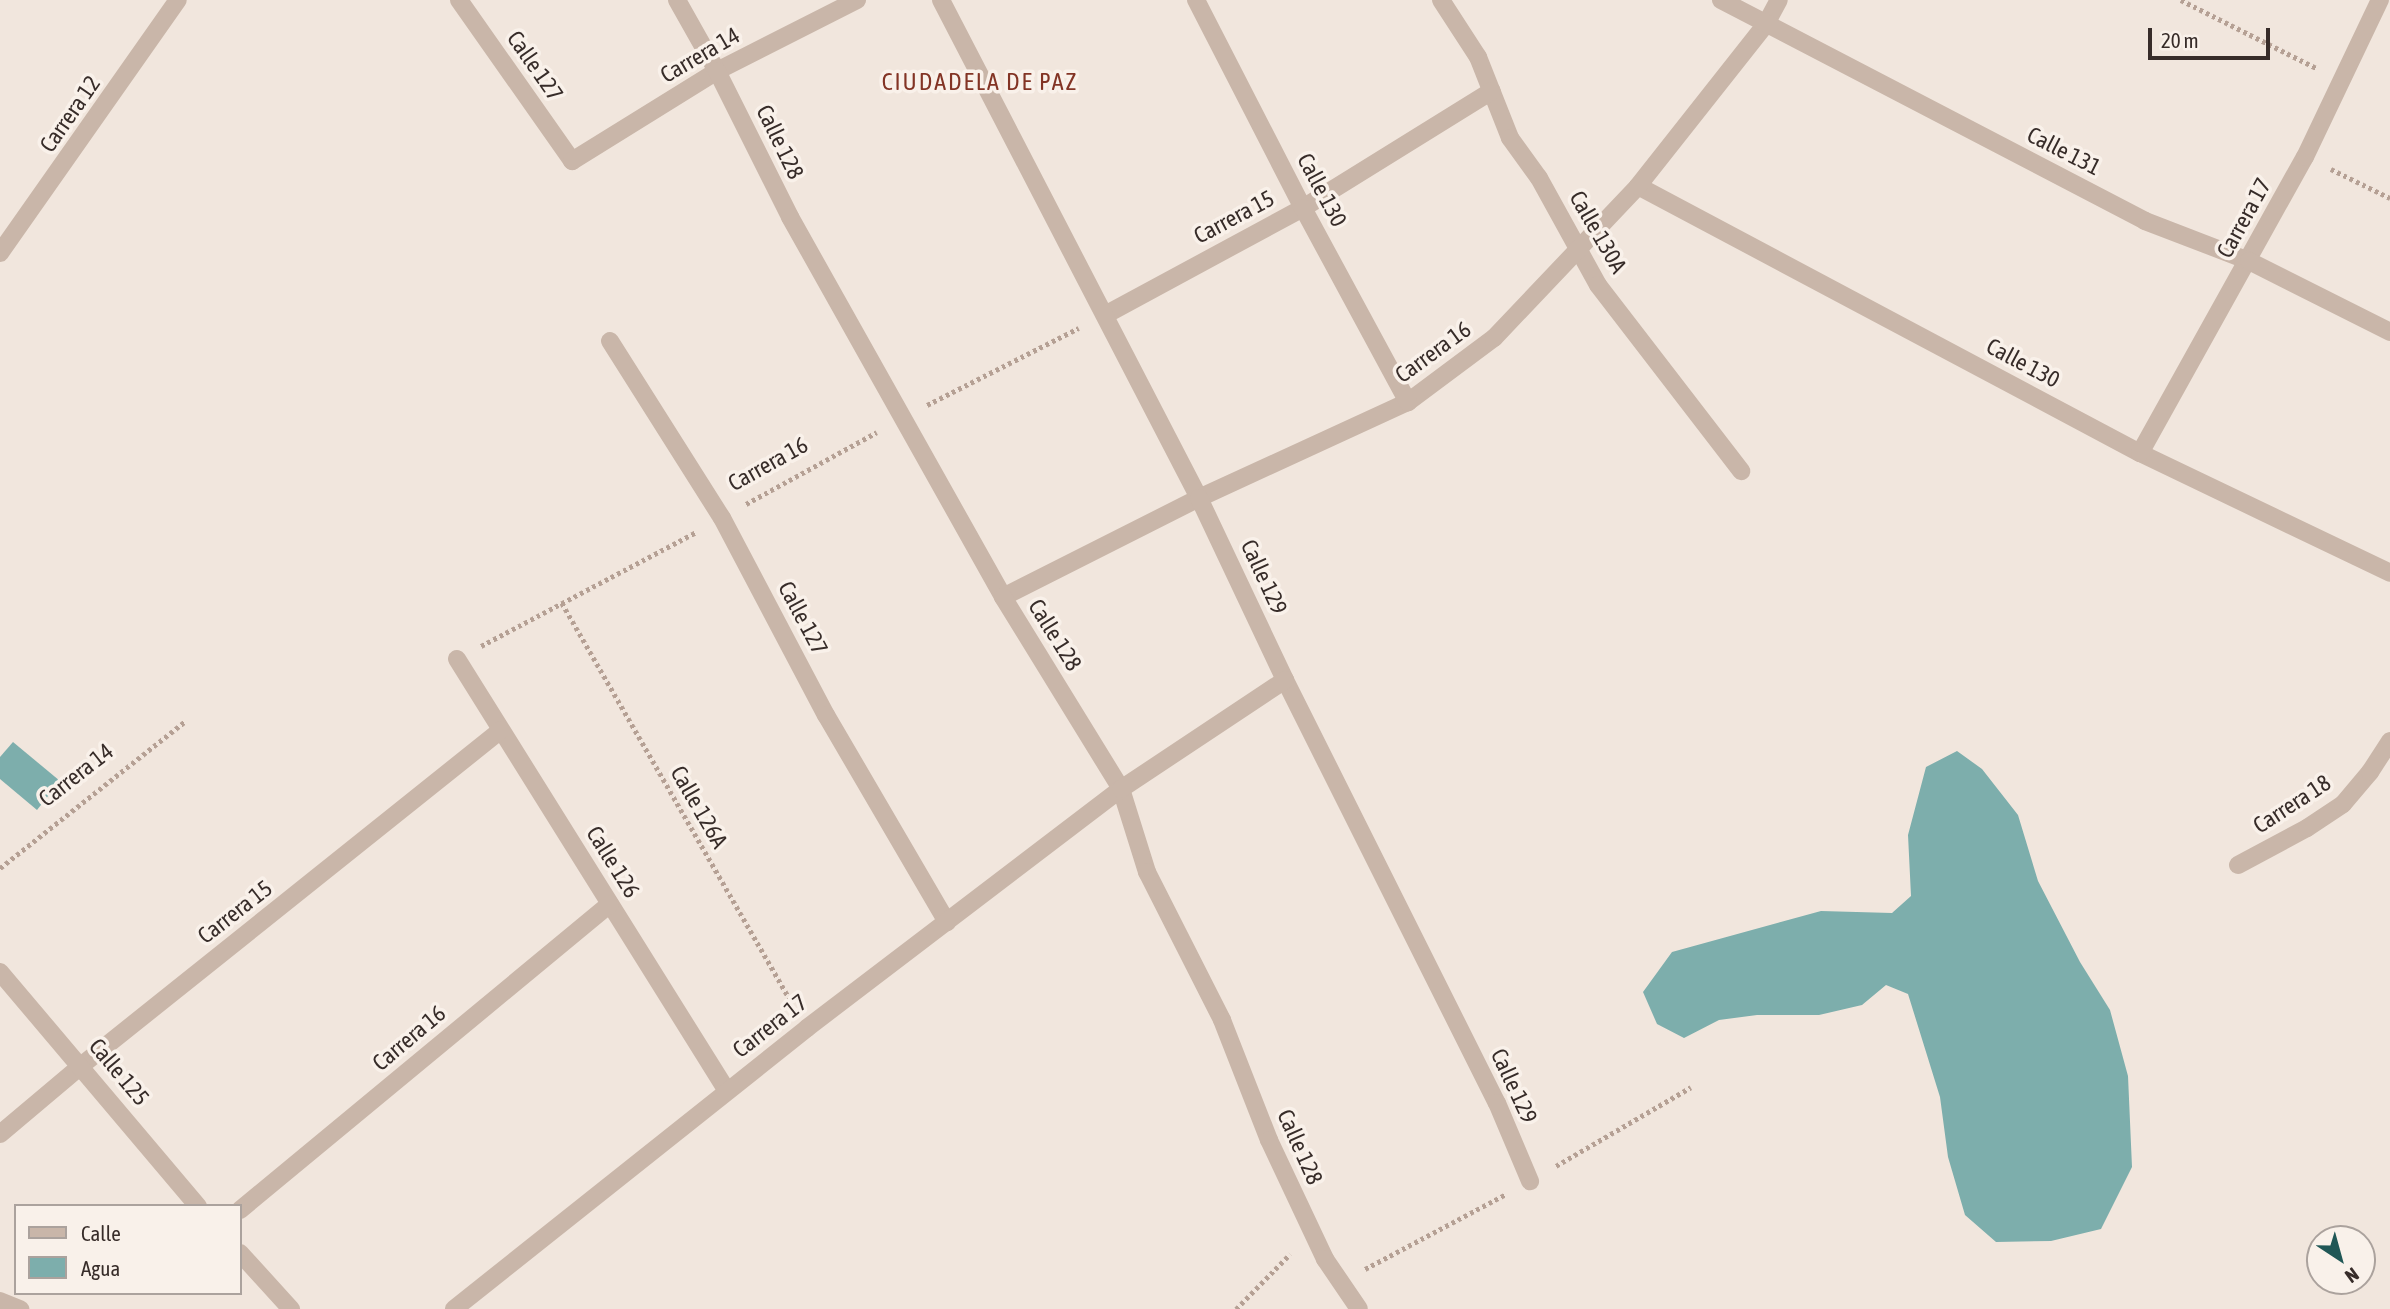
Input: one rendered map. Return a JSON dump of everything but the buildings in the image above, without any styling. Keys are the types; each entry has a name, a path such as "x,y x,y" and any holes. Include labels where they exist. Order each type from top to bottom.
{"street":[{"name":"Carrera 12","path":"0,253 178,0"},
{"name":"Calle 127","path":"459,0 572,161"},
{"name":"Calle 128","path":"677,0 717,71 790,217 1003,597 1121,789 1147,872 1222,1020 1269,1140 1325,1259 1359,1309"},
{"name":"Carrera 14","path":"572,161 717,71 857,0"},
{"name":"Calle 129","path":"941,0 1199,498 1285,680 1475,1058 1530,1181"},
{"name":"Calle 130","path":"1196,0 1303,208 1408,402"},
{"name":"Calle 130A","path":"1441,0 1478,57 1510,138 1539,178 1598,285 1741,471"},
{"name":"Calle 131","path":"1721,0 2145,221 2249,261 2390,332"},
{"name":"Carrera 16","path":"1003,597 1199,498 1408,402 1494,338 1638,186 1766,24 1779,0"},
{"name":"Carrera 17","path":"2140,453 2305,157 2380,0"},
{"name":"Carrera 15","path":"1105,315 1303,208 1492,91"},
{"name":"Calle 130","path":"1638,186 2140,453 2390,573"},
{"name":"Calle 127","path":"610,341 722,517 826,715 947,922"},
{"name":"Calle 126","path":"457,659 727,1091"},
{"name":"Carrera 17","path":"454,1309 807,1028 1121,789 1285,680"},
{"name":"Carrera 15","path":"0,1134 82,1065 501,730"},
{"name":"Carrera 18","path":"2238,865 2307,828 2343,804 2370,772 2390,741"},
{"name":"Carrera 16","path":"242,1208 610,904"},
{"name":"Calle 125","path":"0,972 82,1065 196,1204"},
{"path":"242,1255 291,1309"},
{"path":"0,1301 20,1309"}],"path":[{"path":"2180,0 2342,80"},
{"path":"2305,157 2390,198"},
{"name":"Carrera 16","path":"457,659 902,417 1105,315"},
{"name":"Calle 126A","path":"562,603 807,1028"},
{"name":"Carrera 14","path":"0,868 184,722"},
{"path":"1236,1309 1312,1231"}],"water":[{"path":"13,742 60,781 37,810 0,779 0,757"},
{"path":"1957,751 1982,769 2018,815 2038,881 2080,962 2110,1010 2128,1076 2132,1167 2101,1229 2051,1241 1996,1242 1965,1215 1948,1157 1940,1097 1908,994 1886,985 1862,1005 1819,1015 1757,1015 1719,1020 1684,1038 1657,1024 1643,992 1672,952 1821,911 1892,913 1911,896 1908,835 1926,767"}],"district":[{"name":"CIUDADELA DE PAZ","path":"980,82"}]}
